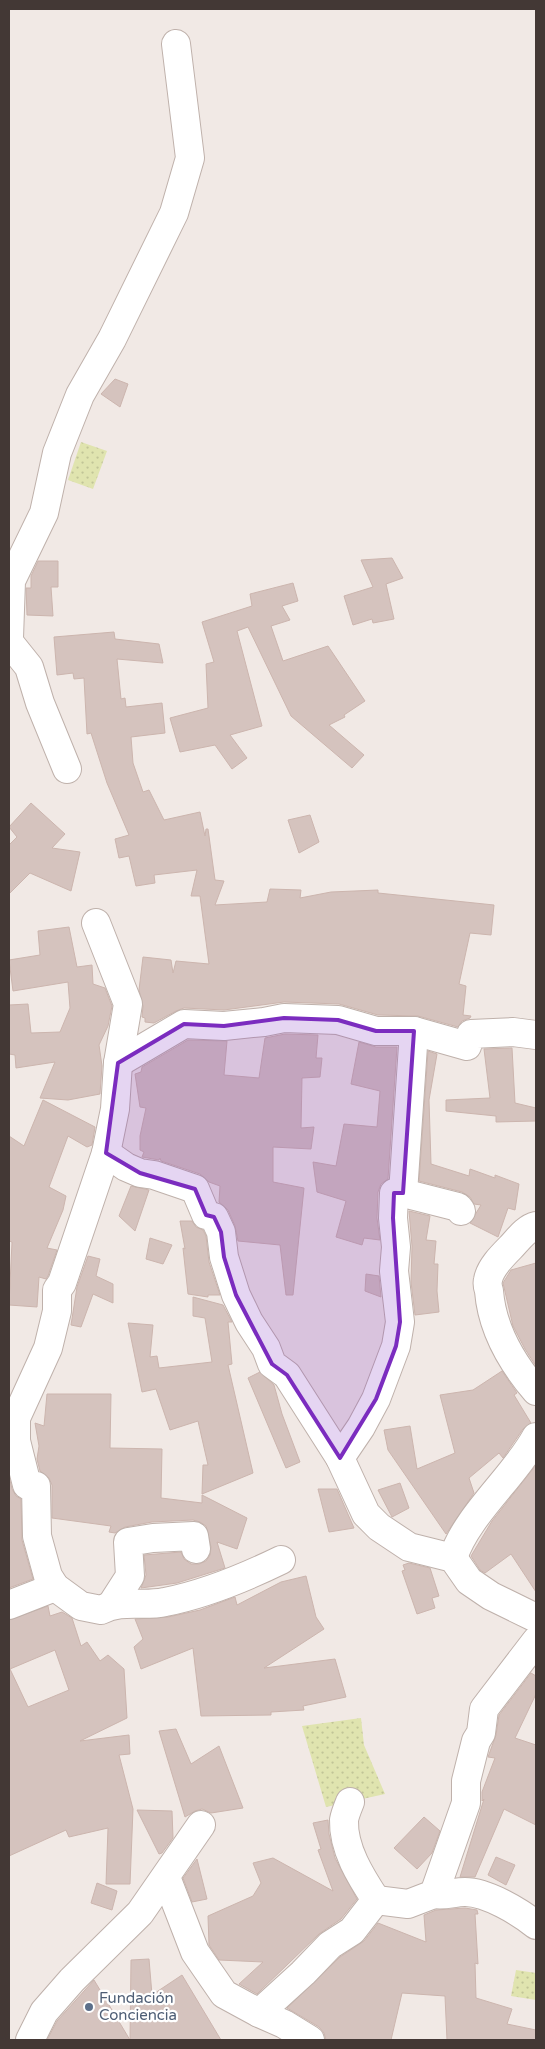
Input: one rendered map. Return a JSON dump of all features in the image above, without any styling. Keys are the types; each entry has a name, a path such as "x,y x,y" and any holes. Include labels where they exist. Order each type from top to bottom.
{"street":[{"path":"9,638 11,581 44,513 57,453 80,395 112,339 174,213 190,158 176,44"},
{"path":"9,642 29,667 40,702 67,769"},
{"path":"96,923 128,1004 118,1063 114,1109 106,1153 62,1284 57,1290 57,1311 48,1348 13,1416 16,1441 27,1485 36,1486 37,1536 48,1576 55,1587 81,1606 101,1610 112,1604 164,1602 212,1590 282,1560"},
{"path":"118,1063 184,1024 224,1026 284,1018 338,1020 376,1032 414,1031 467,1046 471,1034 513,1032 536,1035"},
{"path":"402,1192 414,1031"},
{"path":"106,1153 126,1167 140,1173 154,1175 195,1189 206,1215 214,1217 221,1232 224,1257 236,1295 249,1322 266,1348 272,1364 287,1374 340,1458 366,1514 379,1527 409,1547 453,1558 469,1581 491,1596 536,1618"},
{"path":"340,1458 361,1427 376,1399 396,1346 400,1322 394,1271 396,1247 393,1218 394,1193 402,1192 458,1207 461,1211"},
{"path":"536,1226 530,1227 507,1250 496,1264 488,1279 493,1318 500,1337 517,1367 536,1392"},
{"path":"453,1558 457,1545 536,1436"},
{"path":"112,1604 130,1576 128,1542 152,1538 194,1536 196,1549"},
{"path":"9,1605 55,1587"},
{"path":"434,1894 466,1803 466,1780 476,1741 481,1733 484,1708 536,1641"},
{"path":"350,1802 344,1820 346,1837 357,1871 376,1900 408,1904 434,1894 443,1896 464,1892 476,1893 502,1904 536,1925"},
{"path":"30,2040 44,2012 72,1980 140,1913 201,1825"},
{"path":"166,1877 195,1952 224,1994 284,2024 310,2040"},
{"path":"259,2013 303,1973 330,1945 352,1931 376,1900"}],"highlighted area":[{"path":"284,1018 338,1020 376,1031 414,1031 403,1193 394,1193 393,1218 400,1322 396,1346 376,1399 340,1458 287,1375 272,1364 236,1295 224,1257 221,1232 214,1217 206,1215 195,1189 140,1173 106,1153 118,1063 184,1024 224,1026"}],"green space":[{"path":"81,442 107,451 93,489 68,480"},
{"path":"361,1718 364,1745 385,1794 326,1807 302,1726"},
{"path":"516,1970 536,1973 536,2000 511,1996"}],"building":[{"path":"115,379 128,384 120,407 101,394"},
{"path":"392,558 403,578 386,584 394,619 373,623 372,619 353,625 344,596 373,587 361,560"},
{"path":"38,561 58,561 58,587 51,587 53,616 27,615 26,588 31,588 31,576"},
{"path":"293,583 298,601 282,606 290,620 271,626 283,661 328,646 365,701 344,715 345,717 329,725 364,755 352,768 291,716 248,627 237,631 262,726 230,735 247,758 232,769 215,745 180,752 170,718 208,708 206,664 214,662 202,622 252,606 250,594"},
{"path":"114,632 115,639 159,644 163,663 117,659 121,699 125,698 126,707 162,703 165,733 131,737 133,763 143,792 149,790 164,820 200,812 205,836 206,829 208,829 215,880 224,881 215,905 267,902 270,889 301,890 300,898 331,892 378,890 378,893 494,905 491,935 470,933 459,984 466,986 463,1015 471,1016 470,1018 462,1021 458,1027 418,1016 378,1015 339,1004 284,1002 224,1010 184,1008 154,1023 145,1022 145,1018 142,1017 143,1006 139,990 143,957 171,960 173,973 176,961 209,964 200,896 191,896 197,870 154,875 155,883 136,886 129,856 119,858 115,839 129,835 107,783 91,733 87,734 84,678 74,679 73,673 57,675 54,637"},
{"path":"31,803 65,834 52,848 80,852 71,891 30,873 9,894 9,845 17,837 9,827"},
{"path":"310,815 319,842 299,853 288,820"},
{"path":"69,927 77,967 92,965 93,984 105,988 112,1006 108,1026 99,1045 102,1066 100,1094 68,1100 40,1098 55,1062 16,1068 15,1055 9,1054 9,1005 28,1004 31,1033 60,1032 70,1008 68,982 13,991 9,960 40,955 38,931"},
{"path":"285,1034 318,1035 316,1058 322,1058 320,1077 302,1078 301,1128 314,1127 311,1149 273,1147 273,1182 304,1188 293,1295 286,1295 280,1245 238,1241 235,1226 228,1210 219,1202 220,1186 209,1182 200,1174 161,1161 160,1158 159,1160 142,1157 144,1152 140,1150 140,1136 146,1108 140,1107 135,1074 141,1072 142,1067 188,1040 227,1041 224,1075 259,1078 265,1038"},
{"path":"359,1042 376,1047 397,1047 388,1179 381,1184 378,1192 377,1218 380,1240 364,1238 362,1245 336,1237 346,1201 317,1192 313,1162 336,1166 344,1124 377,1127 380,1091 351,1084"},
{"path":"512,1048 515,1103 536,1108 536,1121 496,1122 496,1116 446,1111 446,1100 490,1098 484,1049"},
{"path":"428,1051 437,1054 429,1100 431,1164 469,1176 470,1169 495,1178 495,1175 519,1184 515,1210 508,1208 498,1237 470,1223 481,1205 474,1204 470,1197 462,1192 419,1181"},
{"path":"43,1100 95,1127 92,1145 87,1147 68,1136 49,1187 66,1196 63,1210 47,1248 57,1250 46,1279 39,1277 37,1307 9,1305 12,1242 9,1241 9,1136 24,1146"},
{"path":"131,1186 149,1190 135,1231 119,1216"},
{"path":"409,1211 430,1216 426,1240 436,1241 434,1264 438,1264 437,1291 439,1312 415,1315 411,1282 412,1246"},
{"path":"180,1221 192,1221 196,1227 203,1230 206,1236 209,1262 220,1295 208,1295 208,1297 188,1294 183,1248 185,1249"},
{"path":"150,1238 172,1245 163,1264 146,1259"},
{"path":"88,1256 100,1259 96,1276 113,1284 113,1303 93,1294 81,1327 71,1325 77,1287"},
{"path":"536,1263 536,1366 513,1326 503,1283 511,1270"},
{"path":"366,1274 379,1276 381,1297 365,1291"},
{"path":"193,1297 223,1305 232,1322 228,1322 232,1364 228,1365 253,1473 202,1494 203,1465 208,1465 198,1421 170,1430 156,1389 142,1392 128,1323 153,1325 150,1357 157,1356 159,1368 212,1362 205,1318 193,1316"},
{"path":"502,1371 517,1393 514,1395 531,1423 523,1429 503,1458 499,1453 469,1478 474,1493 446,1534 388,1450 384,1430 410,1426 417,1469 455,1453 440,1395 473,1390"},
{"path":"260,1372 274,1385 282,1414 300,1462 286,1468 248,1378"},
{"path":"47,1394 111,1394 110,1448 162,1449 161,1498 202,1503 202,1495 247,1518 237,1549 217,1542 225,1568 177,1583 141,1588 146,1575 144,1555 181,1552 184,1559 191,1564 199,1564 206,1561 210,1555 211,1547 206,1526 193,1520 152,1522 125,1527 115,1533 109,1532 111,1526 52,1518 52,1485 49,1478 40,1471 37,1459 39,1446 35,1423 44,1426"},
{"path":"536,1465 536,1592 511,1554 485,1573 480,1570 471,1556 492,1521"},
{"path":"9,1476 12,1489 16,1496 21,1499 22,1540 33,1579 9,1588"},
{"path":"400,1483 409,1508 392,1517 378,1490"},
{"path":"318,1489 337,1489 354,1528 329,1532"},
{"path":"409,1563 430,1568 439,1596 432,1598 435,1608 417,1614 402,1571 405,1570 403,1565"},
{"path":"306,1576 316,1617 324,1629 264,1668 335,1659 346,1697 303,1706 304,1710 271,1712 271,1715 201,1716 193,1648 141,1669 134,1647 143,1639 135,1619 168,1617 200,1610 235,1597 237,1605 281,1582"},
{"path":"48,1606 50,1616 62,1612 72,1618 81,1646 87,1642 100,1661 108,1655 124,1669 127,1718 80,1741 129,1735 130,1754 119,1755 133,1809 130,1884 106,1884 108,1828 69,1837 66,1830 9,1856 9,1620","holes":["55,1650 69,1690 28,1707 10,1669"]},
{"path":"531,1673 536,1676 536,1694 515,1738 536,1745 536,1825 504,1809 475,1877 460,1877 484,1799 482,1801 482,1792 495,1758 488,1757 496,1735 499,1715"},
{"path":"176,1729 191,1764 219,1746 243,1808 211,1813 202,1809 185,1817 159,1731"},
{"path":"137,1810 172,1811 173,1838 162,1853 159,1854"},
{"path":"424,1817 440,1831 432,1853 417,1869 394,1848"},
{"path":"328,1820 329,1834 335,1858 357,1899 341,1919 319,1934 257,1994 239,1984 263,1962 219,1960 209,1945 208,1916 253,1896 261,1883 253,1863 273,1858 333,1891 318,1850 321,1849 313,1823"},
{"path":"496,1857 515,1865 506,1885 488,1875"},
{"path":"197,1859 207,1899 192,1902 183,1878"},
{"path":"97,1883 117,1891 112,1910 91,1903"},
{"path":"465,1908 477,1910 478,1914 475,1914 478,1964 475,1963 476,1998 512,2009 507,2024 536,2030 536,2040 447,2040 445,1996 402,1993 391,2040 326,2040 324,2033 319,2027 287,2008 340,1957 364,1941 378,1923 426,1942 424,1915 436,1910"},
{"path":"149,1959 152,1995 182,1975 221,2040 130,2040 131,1960"},
{"path":"94,1980 130,2040 47,2040 57,2021"}],"place":[{"name":"Fundación Conciencia","path":"89,2007"}]}
